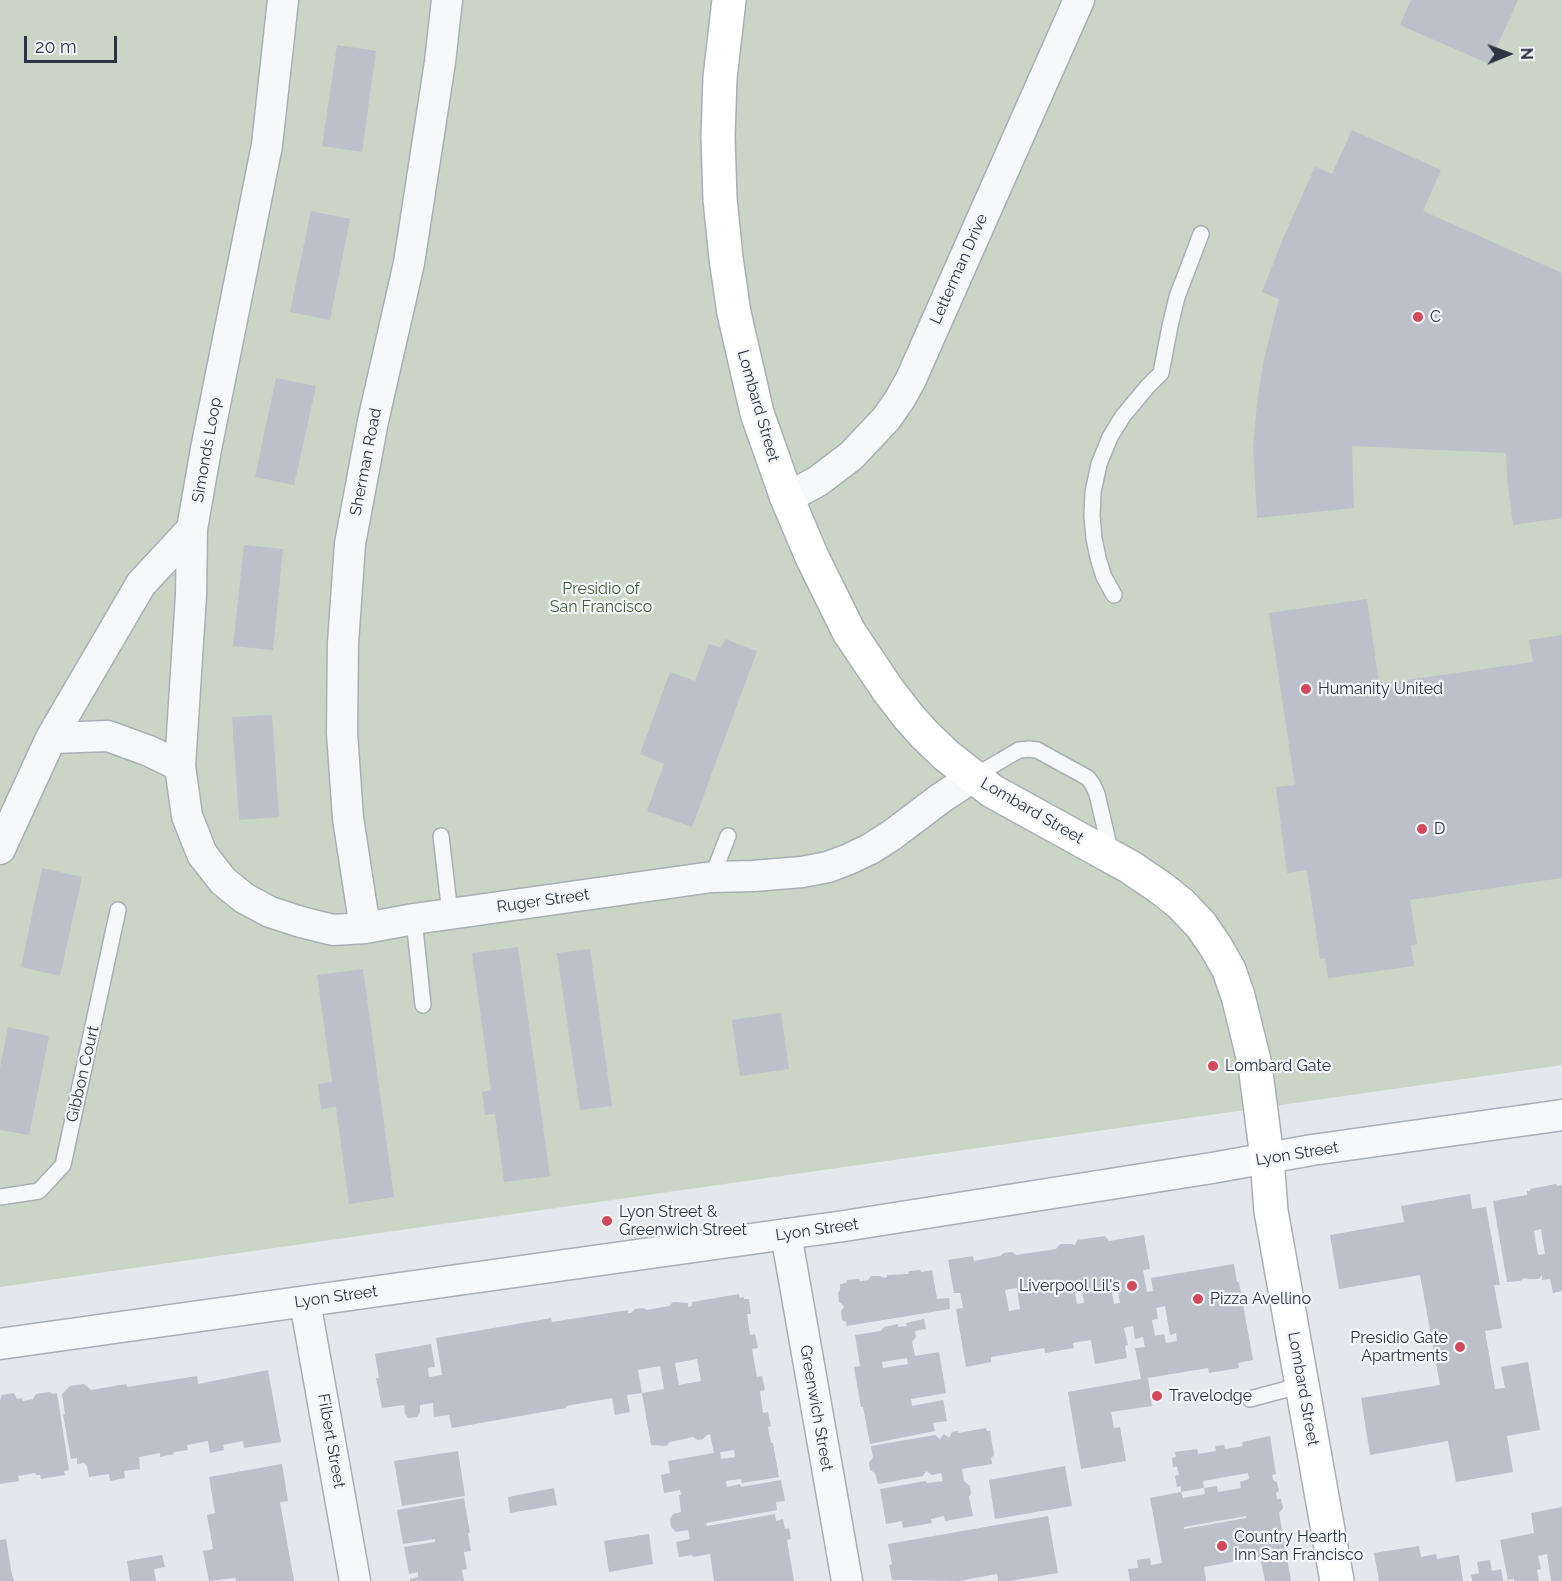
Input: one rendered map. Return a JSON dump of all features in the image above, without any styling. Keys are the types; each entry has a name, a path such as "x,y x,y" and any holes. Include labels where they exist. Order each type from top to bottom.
{"street":[{"name":"Simonds Loop","path":"192,529 267,145 283,0"},
{"name":"Sherman Road","path":"364,928 348,818 342,733 343,643 350,544 373,421 409,263 440,62 447,0"},
{"name":"Lombard Street","path":"729,0 720,78 718,137 720,199 726,258 744,363 757,413 787,498 849,632 908,716 947,756 973,777 1018,806 1112,857 1161,888 1181,904 1201,925 1229,970 1244,1016 1255,1065 1271,1210 1337,1581"},
{"name":"Letterman Drive","path":"787,498 818,481 851,456 886,419 900,399 1079,0"},
{"path":"0,849 51,738 141,584 192,529"},
{"name":"Ruger Street","path":"192,529 191,595 180,766 187,816 202,854 223,880 244,898 270,912 333,930 364,928 712,877 802,872 849,860 892,835 973,777"},
{"path":"51,738 108,736 149,751 180,766"},
{"name":"Lyon Street","path":"0,1344 786,1234 1212,1168 1312,1150 1562,1115"},
{"name":"Greenwich Street","path":"786,1234 847,1581"},
{"name":"Filbert Street","path":"306,1302 356,1581"}],"lane":[{"path":"1113,595 1104,577 1094,538 1093,492 1099,464 1110,437 1123,416 1161,373 1178,297 1201,234"},
{"path":"973,777 1019,750 1029,749 1037,750 1088,778 1096,794 1112,857"},
{"path":"441,836 450,914"},
{"path":"712,877 728,836"},
{"name":"Gibbon Court","path":"0,1197 39,1191 63,1165 118,910"},
{"path":"414,919 423,1005"},
{"path":"1250,1399 1302,1385"}],"green space":[{"name":"Presidio of San Francisco","path":"0,0 1562,0 1562,1065 0,1287"}],"building":[{"path":"1411,0 1518,0 1489,64 1400,25"},
{"path":"337,45 376,51 362,152 322,146"},
{"name":"C","path":"1352,130 1441,170 1423,211 1562,273 1562,518 1513,525 1506,453 1352,446 1354,508 1257,518 1253,447 1257,403 1263,363 1279,299 1262,292 1315,167 1332,174"},
{"path":"311,211 350,219 330,320 290,312"},
{"path":"276,378 316,386 294,485 255,477"},
{"path":"244,545 283,549 273,650 233,646"},
{"name":"D","path":"1367,599 1379,684 1533,662 1529,640 1562,635 1562,878 1410,900 1417,944 1411,945 1414,966 1328,978 1325,958 1320,959 1307,870 1287,873 1276,787 1295,785 1269,613"},
{"path":"725,639 757,651 692,827 647,811 664,764 640,754 670,672 695,681 709,644 721,648"},
{"path":"272,715 279,817 239,820 232,717"},
{"path":"42,868 82,877 60,976 21,967"},
{"path":"518,947 550,1176 504,1182 495,1114 485,1115 482,1092 491,1090 472,953"},
{"path":"590,949 612,1106 580,1110 557,953"},
{"path":"363,969 394,1197 349,1204 336,1107 321,1109 318,1084 332,1082 317,975"},
{"path":"781,1013 789,1069 740,1076 732,1020"},
{"path":"8,1027 49,1036 29,1135 0,1130 0,1068"},
{"path":"1562,1185 1562,1291 1553,1293 1550,1279 1542,1280 1542,1275 1539,1279 1524,1278 1520,1281 1507,1282 1493,1201 1527,1195 1530,1189","holes":["1541,1229 1545,1254 1538,1255 1534,1231"]},
{"name":"Presidio Gate Apartments","path":"1470,1194 1472,1209 1486,1207 1500,1285 1494,1285 1502,1328 1485,1331 1495,1389 1505,1388 1501,1367 1528,1362 1540,1430 1507,1436 1513,1472 1456,1482 1448,1441 1370,1455 1361,1398 1440,1385 1420,1275 1339,1289 1330,1235 1404,1222 1401,1206"},
{"path":"1144,1235 1150,1269 1143,1270 1147,1292 1153,1291 1151,1278 1234,1264 1253,1360 1238,1363 1239,1368 1209,1373 1208,1368 1148,1378 1152,1406 1111,1412 1114,1428 1120,1427 1126,1461 1081,1469 1068,1392 1141,1379 1135,1348 1145,1347 1143,1337 1135,1339 1133,1326 1124,1328 1128,1345 1125,1346 1127,1358 1095,1364 1091,1340 1073,1343 1074,1348 1045,1353 1044,1348 991,1357 991,1362 966,1367 956,1309 963,1308 960,1293 954,1293 948,1260 973,1256 974,1261 1000,1256 1004,1253 1012,1252 1016,1255 1056,1249 1060,1244 1075,1245 1077,1240 1105,1236 1109,1241","holes":["1081,1281 1084,1303 1077,1304 1073,1282","1116,1281 1120,1303 1114,1304 1110,1282","1017,1288 1020,1309 1009,1311 1005,1290","1165,1306 1170,1335 1176,1333 1177,1341 1166,1343 1164,1334 1155,1336 1152,1320 1158,1319 1156,1308"]},
{"path":"920,1270 922,1272 932,1270 937,1299 949,1298 950,1309 847,1326 842,1320 841,1311 844,1307 839,1302 840,1284 846,1283 847,1280 868,1280 871,1276 883,1278 887,1275 908,1274 909,1271"},
{"path":"739,1294 740,1298 749,1299 751,1314 747,1314 750,1335 755,1334 758,1348 752,1349 757,1377 762,1376 765,1390 760,1391 763,1413 768,1412 771,1426 768,1427 779,1477 742,1483 741,1479 726,1481 727,1487 781,1480 785,1501 776,1502 777,1510 706,1523 707,1526 775,1514 776,1521 783,1519 785,1529 789,1528 791,1539 787,1540 794,1581 714,1581 710,1554 679,1557 676,1542 690,1539 688,1530 676,1532 671,1527 670,1519 673,1514 681,1512 680,1490 664,1493 661,1475 670,1473 668,1461 714,1453 710,1434 703,1439 698,1440 693,1437 670,1442 666,1446 651,1445 642,1393 627,1395 630,1412 615,1415 612,1398 452,1428 449,1415 434,1417 433,1403 420,1405 417,1417 408,1418 404,1405 382,1408 376,1378 379,1378 375,1354 431,1344 435,1367 428,1368 429,1377 442,1375 436,1338 551,1318 552,1322 628,1310 628,1313 631,1313 635,1309 647,1310 669,1306 673,1302 688,1303 688,1307 692,1306 692,1302","holes":["697,1359 701,1381 679,1385 675,1363","660,1366 664,1389 642,1393 638,1370","734,1450 735,1457 721,1459 720,1452"]},
{"path":"924,1319 926,1329 915,1331 916,1337 912,1342 915,1356 939,1352 946,1393 911,1399 912,1406 943,1400 947,1421 933,1423 935,1431 870,1444 854,1367 860,1366 855,1335 881,1331 884,1327 898,1324 898,1327 907,1326 906,1323","holes":["907,1358 908,1364 883,1368 882,1362"]},
{"path":"268,1370 281,1442 244,1448 243,1441 223,1445 224,1450 210,1453 208,1441 187,1445 188,1450 173,1452 174,1454 160,1457 160,1453 139,1457 140,1469 124,1471 125,1478 110,1481 109,1474 89,1477 87,1466 84,1463 77,1464 77,1458 71,1459 62,1394 70,1386 84,1384 91,1390 197,1376 198,1384"},
{"path":"14,1393 17,1399 22,1398 23,1401 33,1399 36,1394 57,1393 69,1470 64,1471 65,1475 41,1479 40,1475 35,1473 18,1476 19,1481 0,1484 0,1400 2,1395"},
{"path":"986,1428 990,1431 994,1455 991,1458 992,1464 962,1469 964,1481 970,1486 969,1497 973,1516 945,1521 944,1516 931,1519 932,1523 903,1528 902,1521 886,1524 880,1489 926,1481 927,1483 943,1481 941,1473 932,1475 926,1471 923,1476 878,1484 875,1473 870,1470 869,1462 873,1458 871,1446 935,1435 940,1439 944,1434 949,1438 952,1432"},
{"path":"1270,1436 1276,1474 1272,1475 1279,1491 1276,1493 1277,1499 1281,1499 1283,1508 1279,1513 1291,1581 1265,1581 1260,1557 1204,1567 1206,1581 1130,1581 1128,1569 1138,1568 1137,1560 1150,1558 1151,1565 1162,1563 1150,1498 1181,1492 1181,1486 1177,1487 1175,1476 1179,1475 1177,1467 1173,1467 1172,1458 1176,1457 1175,1452 1197,1449 1198,1454 1216,1451 1215,1446 1224,1445 1225,1449 1243,1446 1242,1442","holes":["1248,1473 1249,1479 1240,1482 1241,1488 1218,1492 1217,1486 1204,1488 1203,1481","1204,1488 1205,1494 1183,1498 1181,1492","1246,1516 1246,1518 1184,1529 1184,1527"]},
{"path":"458,1451 465,1496 402,1506 394,1461"},
{"path":"282,1464 288,1501 280,1502 294,1581 236,1581 235,1578 209,1581 203,1551 213,1549 207,1515 215,1513 209,1477"},
{"path":"1065,1466 1072,1506 995,1519 989,1480"},
{"path":"554,1488 557,1505 510,1513 508,1497"},
{"path":"464,1498 471,1551 464,1552 467,1569 462,1570 464,1581 410,1581 418,1577 418,1572 409,1574 404,1547 435,1542 435,1539 403,1544 397,1510"},
{"path":"1562,1507 1562,1581 1551,1581 1547,1554 1538,1556 1541,1569 1537,1570 1539,1581 1508,1580 1500,1540 1534,1533 1531,1513"},
{"path":"1048,1516 1058,1573 1010,1581 998,1581 997,1574 959,1581 892,1580 888,1544"},
{"path":"649,1534 653,1564 609,1572 604,1541"},
{"path":"6,1539 14,1581 0,1581 0,1540"},
{"path":"1419,1546 1421,1557 1436,1554 1437,1559 1459,1555 1463,1581 1379,1581 1374,1553"},
{"path":"162,1555 165,1567 154,1569 156,1581 130,1581 127,1561"},
{"path":"1490,1560 1492,1571 1501,1569 1503,1581 1472,1581 1471,1575 1479,1573 1477,1562"}],"place":[{"name":"C","path":"1418,317"},
{"name":"Humanity United","path":"1306,689"},
{"name":"D","path":"1422,829"},
{"name":"Lombard Gate","path":"1213,1066"},
{"name":"Lyon Street & Greenwich Street","path":"607,1221"},
{"name":"Liverpool Lil's","path":"1132,1286"},
{"name":"Pizza Avellino","path":"1198,1299"},
{"name":"Presidio Gate Apartments","path":"1460,1347"},
{"name":"Travelodge","path":"1157,1396"},
{"name":"Country Hearth Inn San Francisco","path":"1222,1546"}]}
